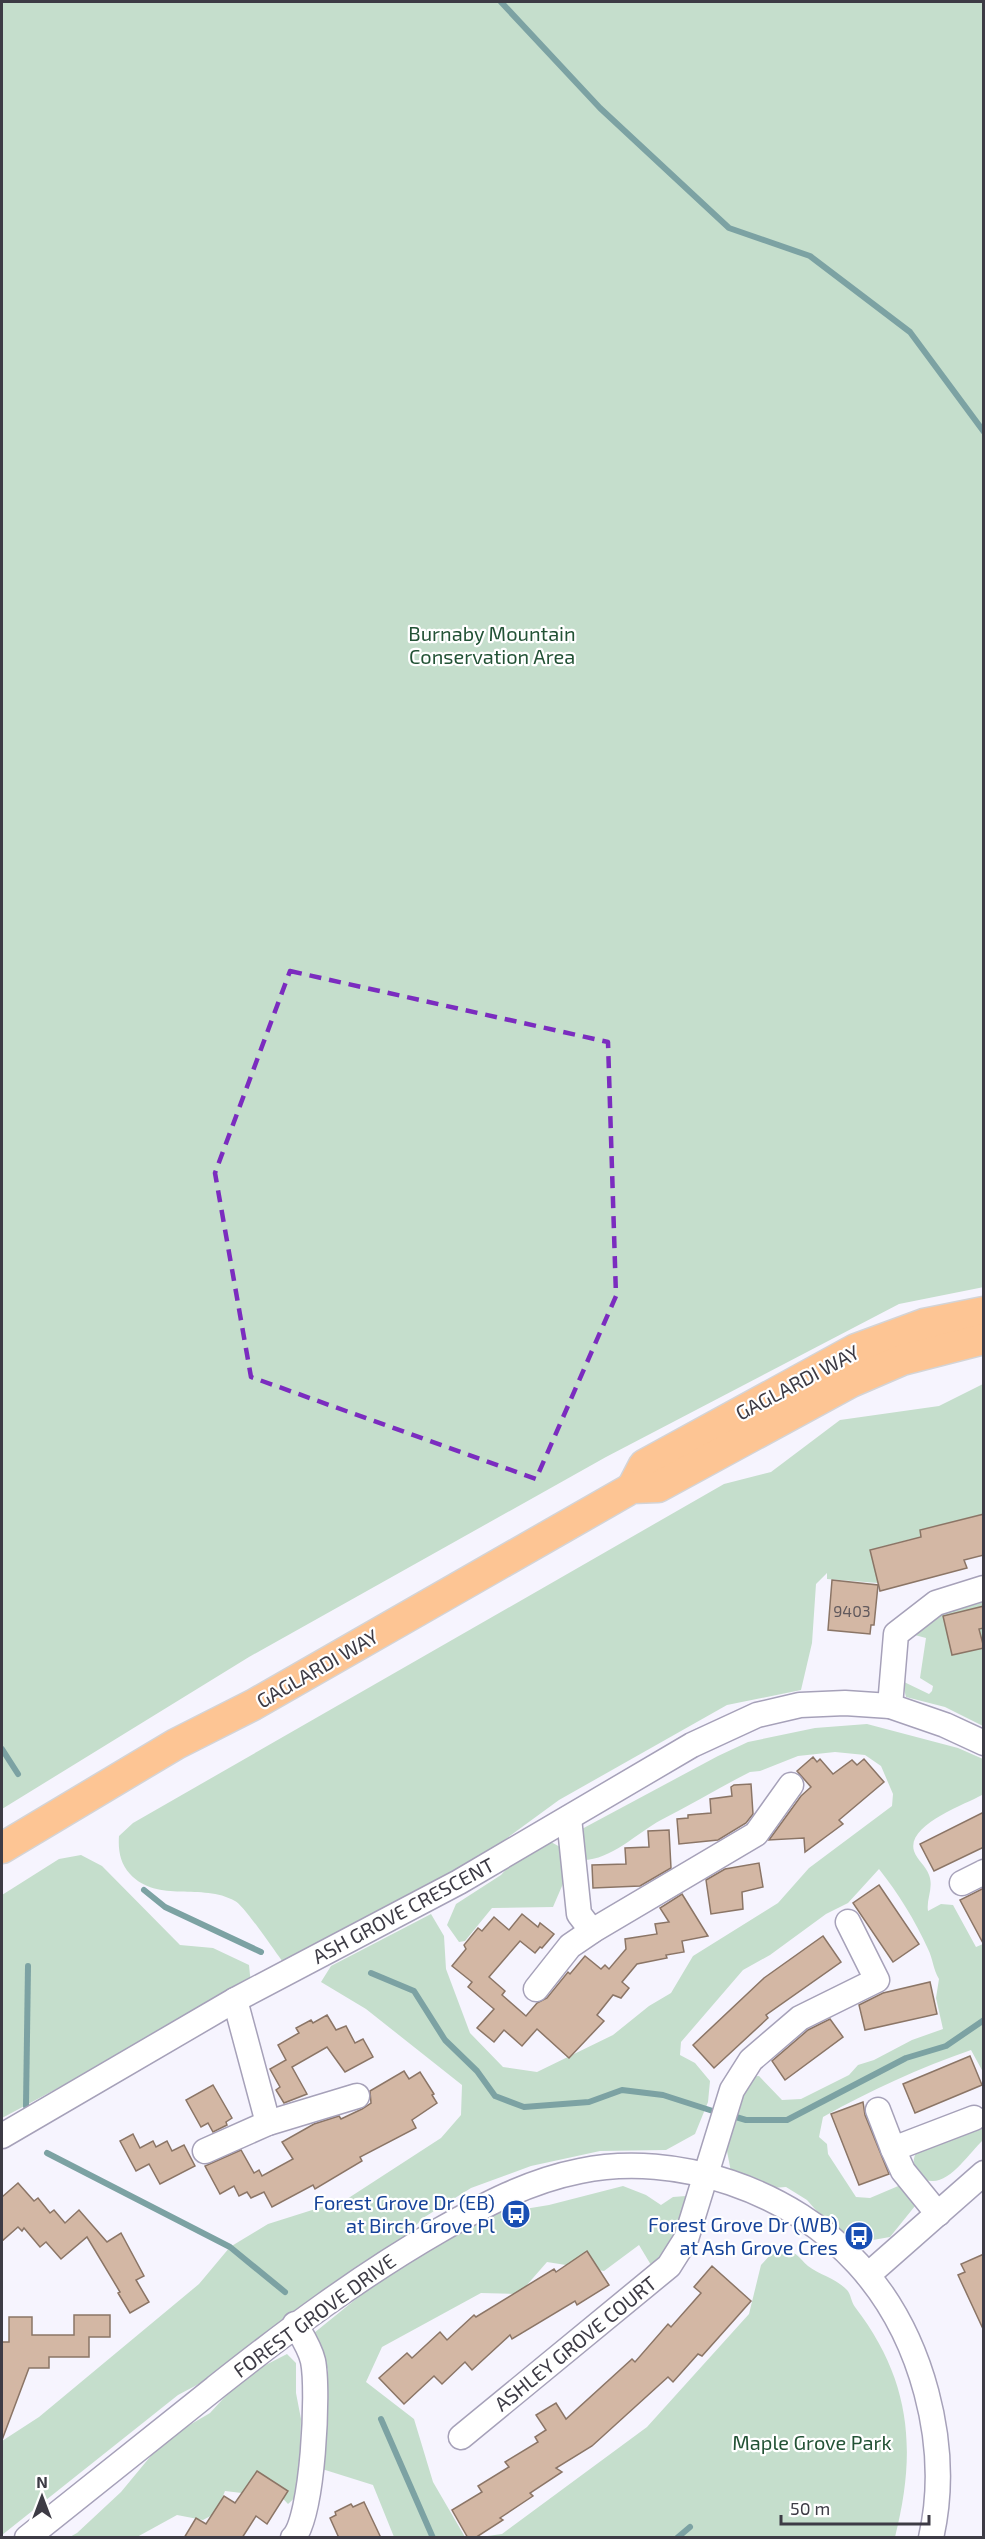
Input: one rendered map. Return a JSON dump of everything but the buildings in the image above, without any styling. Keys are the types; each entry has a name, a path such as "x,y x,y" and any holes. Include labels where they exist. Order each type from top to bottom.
{"main road":[{"name":"GAGLARDI WAY","path":"632,1488 644,1465 856,1349 924,1324 984,1312"},
{"name":"GAGLARDI WAY","path":"2,1848 176,1744 254,1705 632,1488 658,1487 851,1382 902,1360 984,1339"}],"street":[{"path":"890,1706 897,1634 936,1603 984,1588"},
{"name":"ASH GROVE CRESCENT","path":"2,2136 235,2000 459,1882 692,1745 758,1715 800,1705 845,1703 890,1706 945,1725 984,1743"},
{"path":"536,1989 570,1946 756,1834 791,1785"},
{"path":"570,1818 579,1914 592,1931"},
{"path":"962,1883 984,1872"},
{"name":"ASHLEY GROVE COURT","path":"461,2437 669,2266 686,2239 732,2090 751,2060 800,2018 877,1980 848,1922"},
{"path":"235,2000 268,2123"},
{"path":"205,2151 268,2123 357,2096"},
{"path":"878,2110 903,2171 938,2214"},
{"path":"893,2149 974,2118"},
{"name":"FOREST GROVE DRIVE","path":"27,2538 295,2324 385,2261 472,2212 523,2187 581,2171 632,2166 672,2169 707,2176 783,2206 814,2226 852,2258 868,2275 904,2335 930,2406 937,2453 937,2493 931,2538"},
{"path":"868,2275 984,2173"},
{"path":"295,2324 313,2361 315,2385 312,2470 296,2536"}],"highlighted area":[{"path":"290,971 608,1042 616,1296 536,1479 251,1377 215,1173"}],"green space":[{"name":"Burnaby Mountain Conservation Area","path":"2,2 983,2 984,1287 899,1304 606,1457 249,1657 2,1809"},
{"path":"983,1384 983,1514 920,1530 923,1543 911,1539 870,1550 878,1583 827,1579 827,1573 816,1584 812,1643 801,1690 727,1705 559,1800 428,1896 286,1966 253,1920 235,1901 209,1893 167,1891 154,1888 141,1883 130,1874 124,1865 119,1851 119,1836 133,1823 724,1484 771,1472 840,1420 939,1406"},
{"path":"983,1600 983,1726 945,1707 906,1697 902,1681 929,1694 932,1691 933,1686 920,1678 926,1638 911,1634 923,1618"},
{"path":"867,1724 958,1748 983,1759 983,1797 982,1795 950,1810 927,1824 914,1842 914,1851 928,1872 930,1880 928,1911 941,1904 953,1905 976,1947 983,1944 983,2072 971,2050 933,2064 823,2117 819,2137 827,2144 828,2154 856,2197 870,2198 903,2184 913,2189 915,2206 890,2237 850,2244 843,2241 807,2200 786,2187 760,2189 731,2172 726,2146 733,2078 759,2076 782,2100 801,2099 849,2075 858,2065 874,2060 912,2040 943,2029 936,1998 939,1979 930,1953 906,1907 879,1869 848,1903 826,1914 770,1955 743,1970 681,2042 680,2055 695,2063 710,2081 708,2102 695,2134 666,2150 600,2151 531,2166 471,2188 423,2218 338,2307 310,2318 291,2346 244,2360 178,2395 2,2535 2,2441 39,2417 199,2284 230,2247 268,2224 347,2199 441,2138 461,2115 462,2085 366,2009 321,1982 331,1966 431,1914 444,1936 446,1969 470,2033 503,2067 537,2072 613,2035 649,2006 671,1993 693,1956 778,1903 809,1868 892,1806 893,1794 881,1766 865,1755 835,1752 798,1756 760,1771 750,1772 652,1825 604,1856 583,1860 580,1830 748,1742 815,1728"},
{"path":"551,1842 562,1848 565,1879 553,1907 492,1908 465,1941 459,1942 447,1925 456,1904 501,1875 526,1847"},
{"path":"81,1855 102,1866 180,1945 213,1948 249,1965 251,1985 2,2118 2,1895 59,1859"},
{"path":"983,2104 983,2140 946,2177 932,2181 918,2177 914,2162 920,2147 978,2122"},
{"path":"623,2186 646,2195 661,2205 673,2197 686,2196 686,2205 671,2250 651,2265 639,2245 604,2271 547,2262 519,2294 481,2293 382,2347 366,2382 414,2419 433,2482 465,2537 394,2537 373,2485 322,2469 328,2370 314,2333 398,2265 481,2216 549,2205"},
{"name":"Maple Grove Park","path":"787,2250 847,2290 888,2362 898,2389 907,2445 906,2475 895,2537 473,2538 502,2534 647,2427 749,2314 761,2265 771,2254"},
{"path":"287,2354 296,2363 296,2393 301,2419 299,2494 288,2504 271,2486 250,2494 225,2491 216,2513 203,2520 177,2515 137,2537 68,2538 77,2533 121,2492 164,2440 210,2413 244,2376"}],"waterway":[{"path":"501,2 600,108 729,228 810,256 910,332 984,432"},
{"path":"2,1749 18,1774"},
{"path":"144,1890 165,1907 261,1952"},
{"path":"26,2106 28,1966"},
{"path":"371,1973 414,1991 445,2040 477,2071 495,2096 524,2107 589,2102 622,2090 663,2095 719,2113"},
{"path":"729,2115 746,2120 787,2120 906,2058 946,2046 984,2020"},
{"path":"47,2153 230,2247 285,2292"},
{"path":"381,2419 433,2538"},
{"path":"677,2538 690,2527"}],"place":[{"name":"Forest Grove Dr (EB) at Birch Grove Pl","path":"516,2214"},
{"name":"Forest Grove Dr (WB) at Ash Grove Cres","path":"859,2236"}]}
